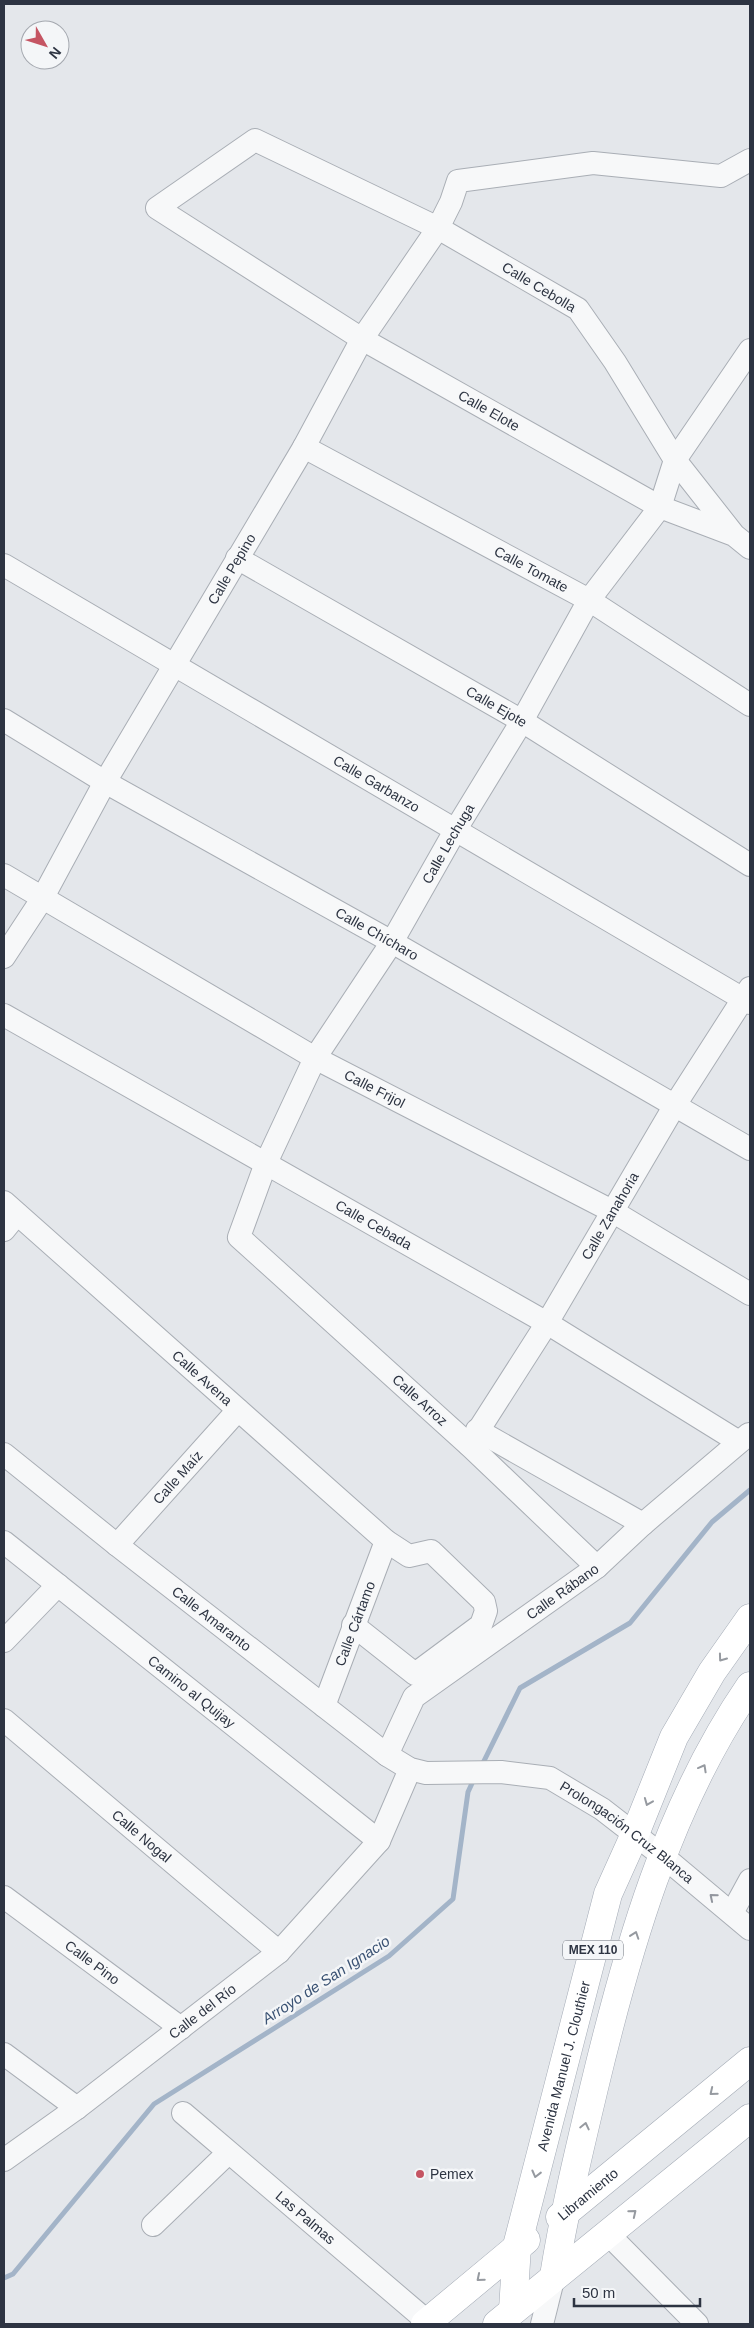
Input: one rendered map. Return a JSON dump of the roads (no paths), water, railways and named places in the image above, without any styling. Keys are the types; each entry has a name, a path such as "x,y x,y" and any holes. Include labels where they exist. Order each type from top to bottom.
{"main road":[{"name":"Avenida Manuel J. Clouthier","path":"506,2320 517,2246 608,1894 635,1834 674,1737 712,1672 750,1618"},
{"name":"MEX 110","path":"506,2320 554,2276 564,2214 616,1999 634,1936 690,1791 750,1686"},
{"name":"Libramiento","path":"427,2323 517,2246 564,2214 750,2061"},
{"path":"554,2276 750,2118"}],"street":[{"name":"Calle Cebolla","path":"255,140 438,228 578,309 616,362 675,460 742,542"},
{"name":"Calle Elote","path":"255,140 157,208 362,339 660,506 742,542"},
{"name":"Calle Pepino","path":"4,957 42,899 105,782 304,447 362,339 438,228 451,202 458,181 593,163 721,176 750,160"},
{"name":"Calle Lechuga","path":"239,1237 266,1163 316,1058 392,942 456,829 522,721 590,600 660,506 675,460 750,350"},
{"name":"Calle Tomate","path":"304,447 590,600 750,704"},
{"name":"Calle Ejote","path":"237,558 522,721 750,865"},
{"name":"Calle Garbanzo","path":"4,565 173,666 748,996"},
{"name":"Calle Chícharo","path":"4,720 105,782 392,942 750,1149"},
{"name":"Calle Frijol","path":"4,875 316,1058 612,1211 750,1294"},
{"name":"Calle Zanahoria","path":"473,1437 547,1323 676,1105 748,996"},
{"name":"Calle Cebada","path":"4,1015 745,1437"},
{"name":"Calle Avena","path":"8,1216 238,1410 386,1541 409,1556 431,1551 484,1602 486,1611 480,1625 415,1674 353,1625"},
{"name":"Calle Arroz","path":"239,1237 473,1437 597,1567"},
{"name":"Calle Maíz","path":"117,1545 238,1410"},
{"name":"Calle Arroz","path":"473,1437 643,1524"},
{"name":"Calle Rábano","path":"387,1755 414,1698 597,1567 643,1524 745,1437"},
{"name":"Calle Amaranto","path":"4,1454 117,1545 387,1755 418,1771"},
{"name":"Calle Cártamo","path":"324,1706 386,1541"},
{"name":"Camino al Quijay","path":"4,1542 379,1841"},
{"path":"4,1641 58,1585"},
{"name":"Calle Nogal","path":"4,1720 279,1952"},
{"name":"Calle del Río","path":"4,2160 77,2108 279,1952 379,1841 418,1771"},
{"name":"Prolongación Cruz Blanca","path":"418,1771 502,1772 550,1778 602,1809 664,1856 750,1929"},
{"path":"732,1913 750,1880"},
{"name":"Calle Pino","path":"4,1897 181,2028"},
{"path":"4,2054 77,2108"},
{"name":"Las Palmas","path":"183,2113 427,2323"},
{"path":"153,2225 228,2153"},
{"path":"607,2233 697,2324"},
{"path":"542,2324 554,2276"}],"waterway":[{"name":"Arroyo de San Ignacio","path":"482,1765 520,1688 630,1623 712,1522 750,1490"},
{"name":"Arroyo de San Ignacio","path":"4,2278 13,2274 154,2104 389,1956 453,1899 468,1792 474,1779"}],"place":[{"name":"Pemex","path":"420,2174"}]}
